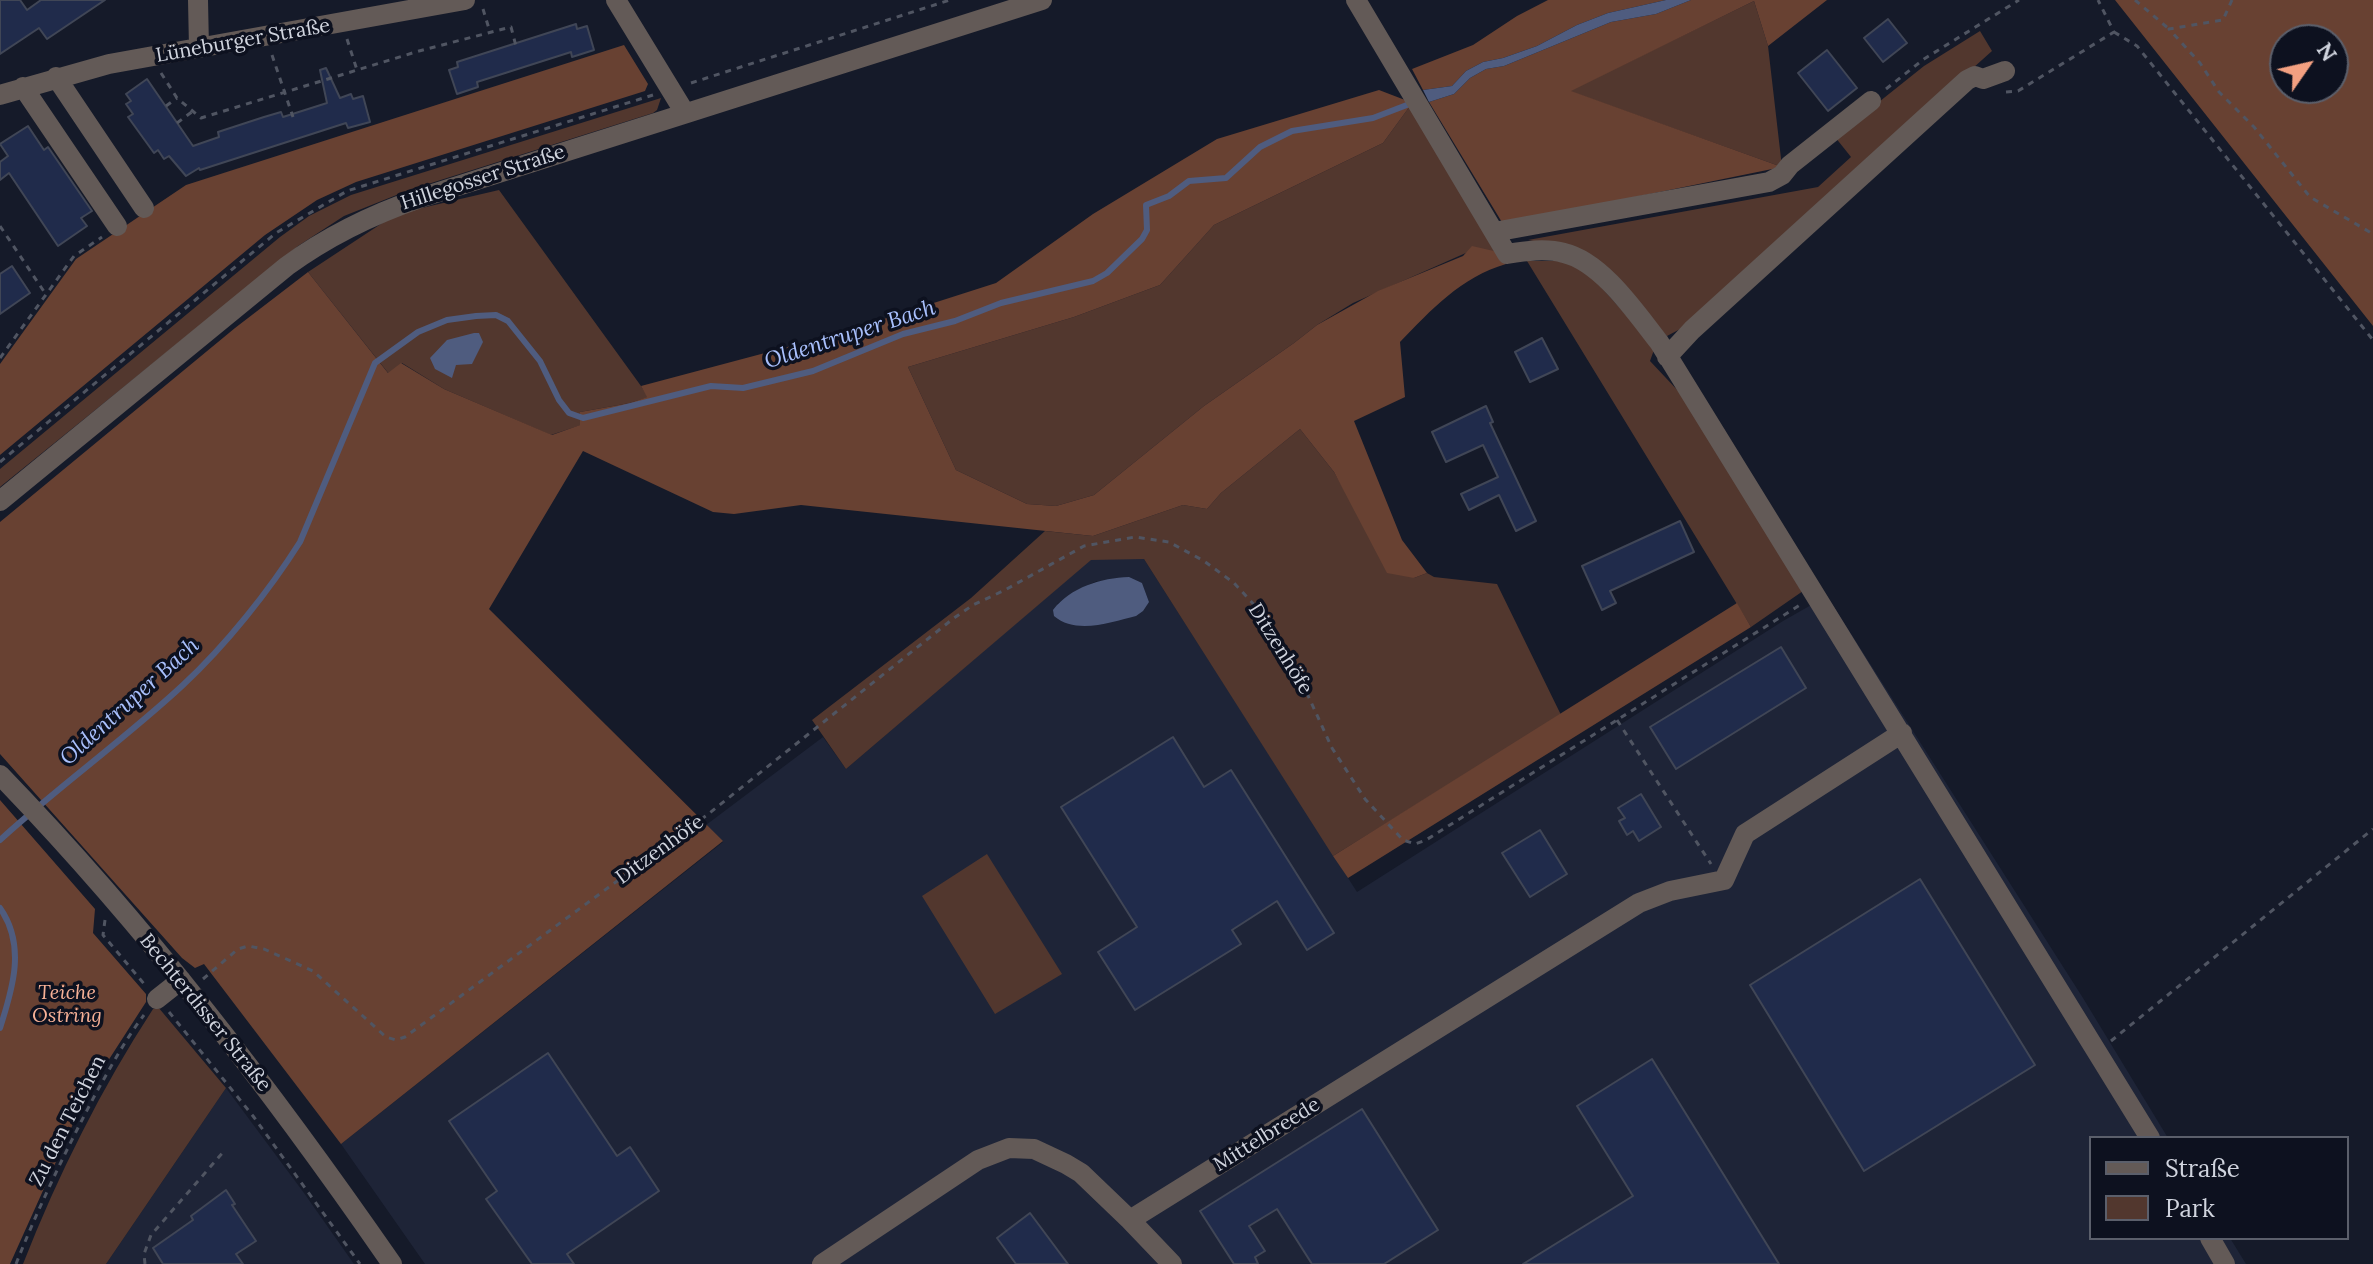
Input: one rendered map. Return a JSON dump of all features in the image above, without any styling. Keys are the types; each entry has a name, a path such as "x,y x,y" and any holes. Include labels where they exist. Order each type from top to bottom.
{"street":[{"path":"198,0 199,48"},
{"name":"Lüneburger Straße","path":"0,95 56,77 156,56 465,0"},
{"path":"616,0 685,113"},
{"name":"Hillegosser Straße","path":"0,501 287,266 336,233 387,209 420,198 1042,0"},
{"path":"1356,0 1507,254 1542,251 1564,253 1581,259 1596,270 1631,307 1659,342 2149,1136"},
{"path":"1667,357 1692,330 1967,80 1975,76 1983,79 2005,71"},
{"path":"56,77 144,208"},
{"path":"23,87 117,226"},
{"path":"1494,232 1769,182 1782,175 1790,165 1871,101"},
{"name":"Mittelbreede","path":"1130,1220 1639,903 1658,894 1724,880 1745,834 1902,733"},
{"name":"Bechterdisser Straße","path":"7,782 185,985 305,1141 392,1264"},
{"path":"157,999 185,985"},
{"path":"822,1264 968,1166 1009,1148 1034,1149 1066,1164 1090,1181 1172,1264"},
{"path":"2211,1240 2225,1264"}],"path":[{"path":"481,0 490,32"},
{"path":"1871,101 1924,59 2019,0"},
{"path":"2098,0 2114,32 2137,46 2373,340"},
{"path":"2135,0 2169,29 2200,63 2219,92 2254,127 2310,197 2373,234"},
{"path":"2169,29 2223,20 2232,0"},
{"path":"343,23 357,70"},
{"path":"156,56 161,74 177,98 201,118 511,27 516,46"},
{"path":"1983,79 2000,91 2014,93 2114,32"},
{"path":"268,36 293,117"},
{"path":"166,106 177,98"},
{"path":"177,123 193,111"},
{"path":"0,226 46,294"},
{"path":"0,358 74,256 117,226"},
{"name":"Ditzenhöfe","path":"185,985 238,949 248,946 264,949 313,971 386,1037 396,1040 405,1037 707,815 954,618 1084,546 1112,539 1135,537 1169,542 1204,561 1234,583 1259,610 1276,635 1310,697 1332,748 1365,799 1403,840 1415,844 1426,840 1817,594"},
{"path":"1617,720 1700,849"},
{"path":"2098,1051 2373,829"},
{"path":"108,894 103,935 203,1051 360,1264"},
{"name":"Zu den Teichen","path":"16,1264 55,1174 86,1113 118,1053 157,999"},
{"path":"145,1264 144,1254 151,1235 225,1150"}],"shaded area":[{"path":"1666,0 1691,0 1656,14 1611,22 1504,66 1486,69 1470,78 1454,94 1429,102 1423,90 1452,86 1466,71 1483,62 1537,46 1608,13"},
{"path":"479,333 483,342 472,364 456,365 452,378 435,369 430,358 447,340"},
{"path":"1091,559 1144,559 1357,892 1827,596 2083,998 2167,1136 2089,1136 2089,1240 2231,1240 2246,1264 425,1264 341,1144 723,842 706,825 823,737 846,769","holes":["1097,581 1142,583 1149,602 1057,604"]},
{"path":"1129,577 1142,583 1149,602 1136,616 1083,626 1063,622 1054,616 1053,610 1060,602 1078,590 1108,579"},
{"path":"226,1088 304,1193 354,1264 106,1264"}],"green space":[{"path":"1548,0 1666,0 1608,13 1537,46 1483,62 1466,71 1452,86 1423,90 1412,69 1473,45"},
{"path":"1691,0 1827,0 1768,46 1754,1 1571,91 1782,167 1503,224 1429,102 1454,94 1470,78 1486,69 1504,66 1611,22 1656,14"},
{"path":"2115,0 2373,0 2373,326"},
{"path":"1754,1 1768,46 1782,167 1569,91"},
{"path":"1980,31 1992,51 1684,327 1667,336 1575,249 1528,240 1818,187 1851,157 1835,137 1924,66"},
{"path":"624,45 648,84 645,91 356,182 317,200 265,235 0,455 0,364 76,259 186,185"},
{"path":"1379,90 1405,100 1410,106 1383,143 1214,225 1160,285 1074,317 908,367 956,470 1027,504 1056,506 1094,495 1204,406 1317,325 1378,291 1463,256 1472,246 1498,252 1506,264 1461,286 1400,342 1405,397 1354,421 1402,540 1427,573 1414,578 1387,573 1334,472 1300,429 1221,493 1207,509 1183,505 1093,536 801,505 734,514 713,512 583,451 489,609 723,841 341,1144 204,964 195,968 182,958 0,754 0,522 235,328 308,272 388,373 401,363 444,389 552,435 580,425 580,412 647,397 641,386 840,333 996,283 1093,214 1217,139"},
{"path":"661,98 653,113 409,190 344,216 298,246 0,487 0,469 309,216 351,195"},
{"path":"1410,106 1498,251 1468,252 1353,303 1204,406 1094,495 1056,506 1027,504 956,470 908,367 1074,317 1160,285 1214,225 1383,143"},
{"path":"499,190 648,397 580,412 581,425 551,435 444,389 402,363 389,374 308,272 396,214"},
{"path":"1527,261 1566,261 1591,276 1655,347 1650,361 1681,394 1803,591 1751,627"},
{"path":"1300,429 1334,472 1353,505 1414,578 1427,573 1434,577 1497,584 1561,715 1333,856 1144,559 1091,560 846,769 812,720 971,598 1045,531 1093,536 1183,505 1207,509 1221,493"},
{"path":"1737,603 1751,627 1348,878 1333,856"},
{"name":"Teiche Ostring","path":"0,800 95,909 93,933 146,994 146,1002 86,1095 10,1264 0,1264"},
{"path":"987,854 1062,974 995,1014 922,896"},
{"path":"158,1007 226,1088 106,1264 23,1264 98,1101 153,1009"}],"building":[{"path":"0,0 20,0 27,10 41,0 105,0 47,39 39,28 0,54"},
{"path":"1888,19 1907,43 1883,62 1864,38"},
{"path":"576,24 577,29 587,26 594,50 572,57 571,52 477,82 478,87 457,94 449,70 458,67 457,62"},
{"path":"1827,50 1857,88 1828,111 1798,73"},
{"path":"326,68 340,98 351,94 353,99 363,96 370,122 348,128 346,123 199,168 186,176 169,156 164,159 158,150 154,153 128,117 133,114 126,104 131,101 126,94 147,79 193,146 219,137 218,132 264,117 281,112 283,117 327,103 320,70"},
{"path":"28,126 44,150 48,147 92,211 81,218 87,226 58,246 9,173 0,180 0,162 8,156 0,144"},
{"path":"12,266 30,293 0,314 0,274"},
{"path":"1542,338 1558,369 1530,382 1515,352"},
{"path":"1486,406 1493,422 1490,423 1536,521 1516,531 1499,495 1469,510 1461,494 1498,477 1483,445 1446,462 1432,432"},
{"path":"1680,521 1694,552 1610,591 1616,603 1602,610 1582,566"},
{"path":"1781,647 1806,688 1676,769 1650,727"},
{"path":"1173,737 1204,787 1231,770 1334,933 1307,950 1277,901 1232,930 1241,944 1135,1010 1098,952 1137,927 1061,807"},
{"path":"1641,794 1661,827 1639,841 1633,831 1627,835 1619,821 1625,818 1618,808"},
{"path":"1540,830 1567,874 1530,897 1502,853"},
{"path":"1920,879 2035,1065 1864,1171 1750,985"},
{"path":"548,1053 617,1156 630,1147 659,1191 567,1254 574,1264 532,1264 486,1199 497,1191 449,1121"},
{"path":"1652,1059 1779,1264 1523,1264 1633,1196 1577,1106"},
{"path":"1362,1109 1438,1230 1384,1264 1312,1264 1277,1209 1249,1226 1265,1251 1255,1257 1258,1264 1234,1264 1200,1211"},
{"path":"226,1190 235,1204 232,1205 256,1241 236,1254 243,1264 163,1264 153,1248 193,1220 191,1216"},
{"path":"1030,1213 1068,1264 1016,1264 997,1238"}],"waterway":[{"name":"Oldentruper Bach","path":"0,840 183,685 246,617 300,542 375,363 418,332 447,320 476,316 496,315 508,321 540,361 559,400 569,413 583,418 711,386 743,388 813,371 903,334 955,321 1001,303 1093,281 1107,273 1142,239 1147,230 1146,205 1169,196 1189,181 1226,178 1260,147 1292,131 1373,118 1412,103"},
{"name":"Oldentruper Bach","path":"0,908 8,922 15,952 13,982 0,1028"}]}
